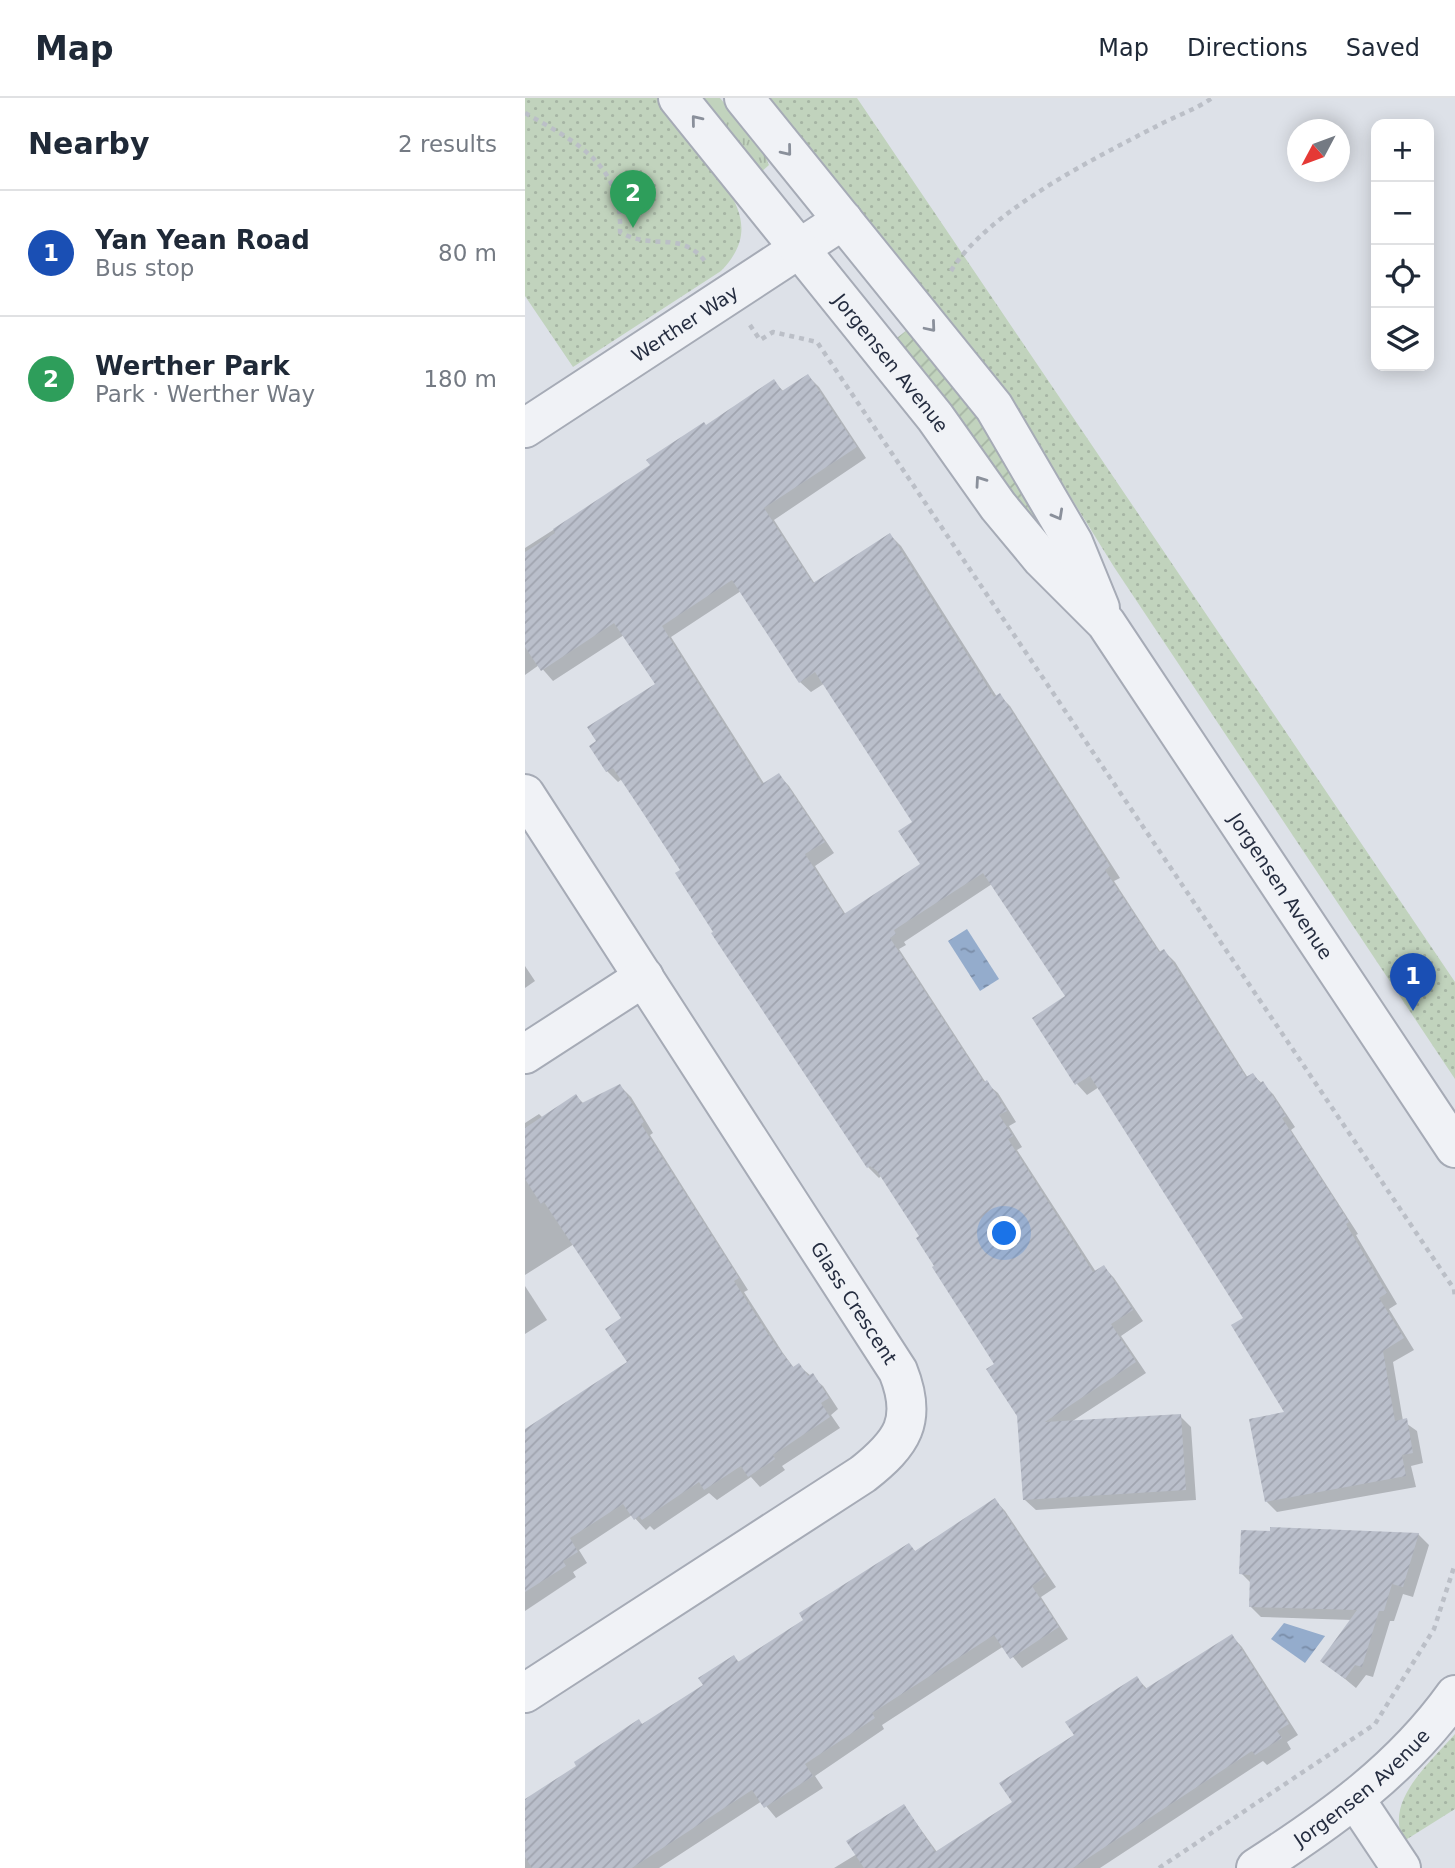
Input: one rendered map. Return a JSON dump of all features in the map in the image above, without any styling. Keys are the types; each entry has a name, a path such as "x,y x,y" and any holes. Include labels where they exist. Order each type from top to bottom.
{"street":[{"name":"Jorgensen Avenue","path":"678,98 935,417 998,506 1042,559 1106,623 1455,1148"},
{"name":"Jorgensen Avenue","path":"744,98 994,407 1073,542 1106,623"},
{"name":"Werther Way","path":"525,428 843,220"},
{"name":"Glass Crescent","path":"525,794 898,1371 907,1393 908,1413 902,1434 889,1453 863,1474 525,1693"},
{"path":"525,1054 644,977"},
{"name":"Jorgensen Avenue","path":"1256,1868 1348,1805 1416,1744 1455,1695"},
{"path":"1348,1805 1383,1868"},
{"path":"1348,1805 1401,1868"}],"path":[{"path":"951,271 973,243 1026,202 1142,134 1212,98"},
{"path":"525,113 574,141 604,170 618,200 620,232 632,239 676,241 699,253 760,340 773,332 817,342 1454,1289 1455,1297"},
{"path":"1159,1868 1375,1724 1434,1629 1455,1564"}],"green space":[{"path":"525,98 657,98 720,178 737,208 741,223 740,238 734,254 721,271 573,367 525,296"},
{"path":"695,98 720,98 762,148 769,165 761,172"},
{"path":"762,98 857,98 1455,982 1455,1079 1114,567 1044,454"},
{"path":"907,330 982,423 1038,518 1031,519 893,341"},
{"path":"1455,1734 1455,1809 1404,1841 1399,1826 1405,1797 1423,1770"}],"water":[{"path":"967,929 999,979 980,991 948,941"},
{"path":"1284,1623 1325,1636 1305,1663 1271,1639"}],"building":[{"path":"808,374 857,447 764,508 813,583 890,533 994,697 1000,693 1110,866 1105,870 1159,952 1164,949 1246,1077 1253,1073 1260,1083 1263,1081 1286,1116 1282,1118 1349,1222 1346,1224 1387,1293 1379,1298 1404,1338 1383,1351 1395,1421 1407,1418 1413,1453 1402,1455 1406,1476 1265,1502 1249,1419 1284,1412 1231,1325 1243,1318 1090,1076 1075,1085 1032,1018 1065,996 983,873 894,930 896,934 890,938 984,1082 987,1080 1007,1111 999,1115 1013,1136 1008,1139 1093,1272 1104,1265 1133,1310 1111,1324 1136,1362 1045,1422 1181,1414 1186,1490 1023,1500 1017,1416 986,1369 994,1364 932,1267 934,1266 916,1238 919,1236 877,1171 870,1166 867,1168 711,933 713,932 675,873 680,870 643,813 613,768 606,772 589,746 596,741 587,727 655,684 614,623 541,671 525,647 525,552 555,533 553,529 650,465 646,460 704,422 706,425 774,379 782,391","holes":["732,580 799,683 815,672 912,822 898,831 920,864 844,914 805,854 825,842 779,773 762,784 662,626"]},
{"path":"620,1084 644,1122 641,1124 739,1278 734,1281 772,1340 793,1367 799,1363 808,1376 813,1373 829,1398 821,1403 830,1417 773,1455 775,1459 748,1477 741,1466 704,1490 699,1482 642,1520 639,1516 634,1520 623,1504 570,1538 578,1552 563,1561 566,1566 525,1592 525,1429 627,1362 605,1329 621,1318 544,1202 541,1204 525,1179 525,1128 576,1094 582,1103"},
{"path":"995,1498 1046,1576 1032,1586 1059,1627 1010,1659 994,1635 872,1713 875,1718 805,1764 813,1776 764,1808 752,1790 632,1868 532,1868 525,1857 525,1799 576,1766 574,1762 639,1719 642,1724 703,1685 698,1678 734,1655 738,1662 803,1620 799,1613 909,1543 915,1551"},
{"path":"1270,1527 1419,1533 1403,1587 1392,1584 1384,1611 1379,1611 1362,1667 1355,1665 1345,1679 1320,1661 1357,1610 1249,1607 1250,1575 1239,1574 1241,1530 1270,1531"},
{"path":"1232,1634 1289,1724 1277,1731 1282,1738 1255,1755 1252,1751 1073,1868 864,1868 846,1841 904,1804 935,1852 1012,1802 999,1783 1074,1735 1065,1722 1137,1676 1145,1689"}],"place":[{"name":"Werther Park","path":"633,228"},
{"name":"Yan Yean Road","path":"1413,1011"}]}
